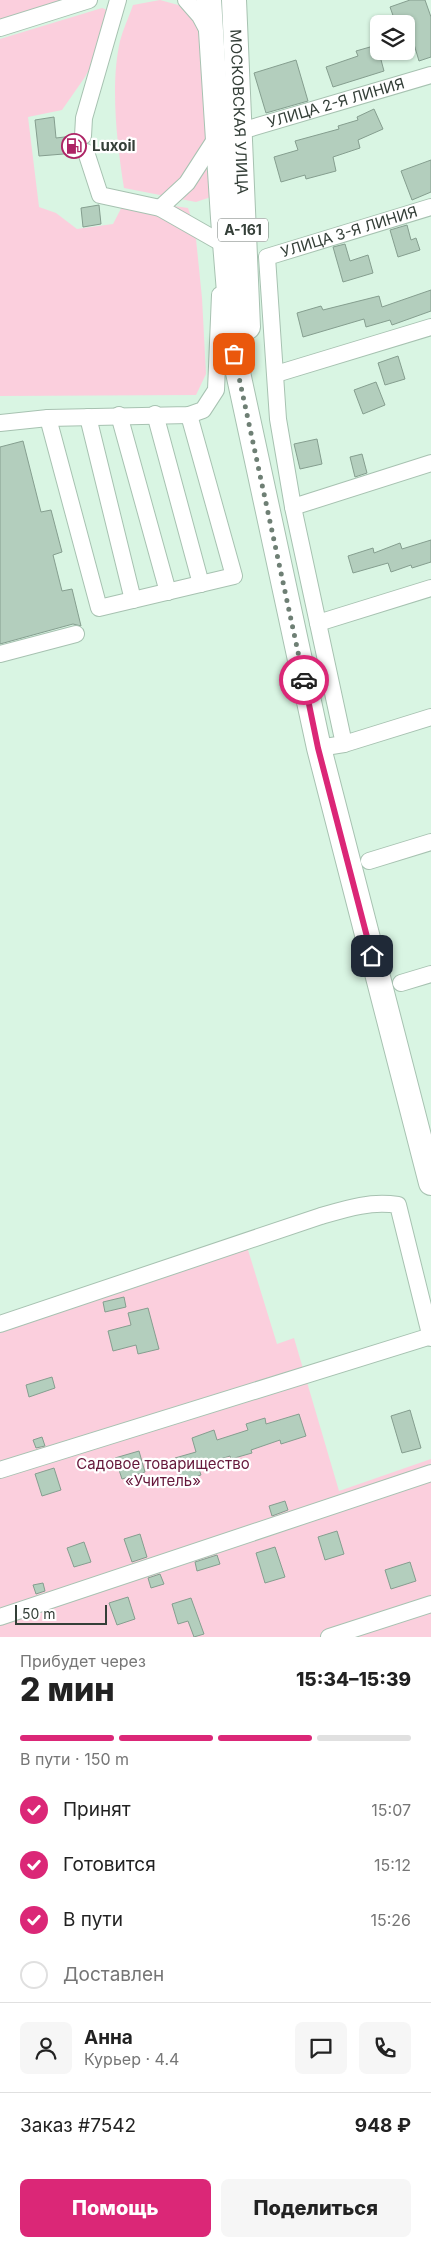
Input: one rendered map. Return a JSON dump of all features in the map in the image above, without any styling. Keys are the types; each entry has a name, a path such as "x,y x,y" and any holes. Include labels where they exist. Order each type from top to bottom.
{"highway":[{"name":"МОСКОВСКАЯ УЛИЦА","path":"209,0 225,245 225,295 234,354 255,456"},
{"name":"МОСКОВСКАЯ УЛИЦА","path":"234,0 255,456"},
{"name":"А-161","path":"255,456 318,748 431,1183"}],"street":[{"path":"0,28 89,0"},
{"path":"83,136 84,118 118,0"},
{"path":"186,0 200,16 212,39"},
{"name":"УЛИЦА 2-Я ЛИНИЯ","path":"241,131 431,75"},
{"path":"160,208 187,183 218,135"},
{"path":"86,152 100,195 160,208 225,245"},
{"name":"УЛИЦА 3-Я ЛИНИЯ","path":"276,374 267,257 431,207"},
{"path":"0,423 48,418 155,414 189,415 203,410 216,390 225,295"},
{"path":"344,744 292,507 278,419 276,374 431,327"},
{"path":"155,414 201,584"},
{"path":"48,418 99,608 234,576 189,415"},
{"path":"119,416 168,592"},
{"path":"88,417 133,600"},
{"path":"292,507 431,463"},
{"path":"318,623 431,588"},
{"path":"0,654 76,634"},
{"path":"318,748 344,744 431,717"},
{"path":"369,861 431,842"},
{"path":"401,983 431,974"},
{"path":"0,1324 321,1216 362,1204 380,1202 398,1205 431,1337 0,1470"},
{"path":"0,1617 431,1473"},
{"path":"329,1637 431,1604"}],"green space":[{"path":"0,0 64,0 0,21"},
{"path":"160,0 189,8 200,30 211,197 196,202 124,188 117,134 115,95 115,76 120,41 133,5"},
{"path":"102,8 110,11 98,53 85,77 62,110 28,117 39,207 56,213 77,229 113,224 126,199 188,208 195,229 202,298 206,374 196,395 0,396 0,39"},
{"name":"Садовое товарищество «Учитель»","path":"244,1237 277,1344 294,1338 339,1491 431,1459 431,1637 0,1637 0,1315"}],"building":[{"path":"410,0 425,0 431,17 431,57 419,61 415,48 415,15 393,15 390,7"},
{"path":"370,47 370,60 381,60 384,71 333,87 326,67 358,56 356,51"},
{"path":"296,60 308,101 266,113 254,73"},
{"path":"374,109 383,129 358,140 360,148 333,157 336,171 306,179 305,175 281,182 274,157 298,150 295,141 339,129 338,126 358,120 357,117"},
{"path":"54,117 56,138 73,136 79,145 76,153 39,156 35,120"},
{"path":"431,160 431,192 412,200 401,171"},
{"path":"99,205 101,224 83,227 81,208"},
{"path":"407,225 411,240 416,238 420,250 398,257 390,230"},
{"path":"345,244 350,261 368,255 373,273 343,282 333,247"},
{"path":"431,290 431,311 392,325 390,320 366,327 364,319 303,337 297,313 321,306 323,310 379,296 382,307"},
{"path":"398,356 405,379 385,385 378,363"},
{"path":"376,382 385,405 363,414 354,390"},
{"path":"317,439 322,464 300,469 294,444"},
{"path":"23,441 41,512 51,510 62,552 53,555 62,591 72,589 81,626 73,624 0,644 0,447"},
{"path":"362,454 367,473 355,477 350,457"},
{"path":"431,540 431,562 412,568 411,565 391,572 388,563 353,573 348,556 373,548 374,553 400,543 402,549"},
{"path":"124,1297 126,1307 105,1312 103,1302"},
{"path":"148,1308 159,1349 138,1354 136,1345 113,1351 108,1331 131,1325 128,1313"},
{"path":"52,1377 55,1388 29,1397 26,1385"},
{"path":"410,1410 421,1448 402,1453 391,1416"},
{"path":"299,1414 306,1436 281,1444 280,1440 251,1450 252,1453 231,1459 230,1456 198,1466 201,1475 182,1481 175,1458 196,1452 192,1438 214,1430 217,1440 248,1430 246,1424 265,1418 266,1424"},
{"path":"42,1437 45,1446 36,1448 33,1440"},
{"path":"139,1451 145,1472 122,1479 115,1458"},
{"path":"54,1468 61,1490 42,1496 35,1474"},
{"path":"285,1501 288,1510 272,1516 269,1506"},
{"path":"337,1531 344,1554 325,1560 318,1537"},
{"path":"140,1534 147,1557 132,1562 124,1539"},
{"path":"84,1542 91,1562 74,1567 67,1548"},
{"path":"275,1547 285,1577 265,1583 256,1553"},
{"path":"217,1555 220,1564 197,1571 195,1562"},
{"path":"410,1562 416,1581 391,1589 385,1570"},
{"path":"160,1574 164,1584 151,1588 148,1578"},
{"path":"43,1583 45,1591 36,1594 33,1585"},
{"path":"128,1597 135,1619 117,1625 109,1603"},
{"path":"191,1598 204,1634 194,1637 188,1621 178,1624 172,1604"}],"way so far":[{"path":"234,354 304,680"}],"place":[{"name":"Luxoil","path":"74,146"}],"route":[{"path":"304,680 318,748 372,956"}]}
